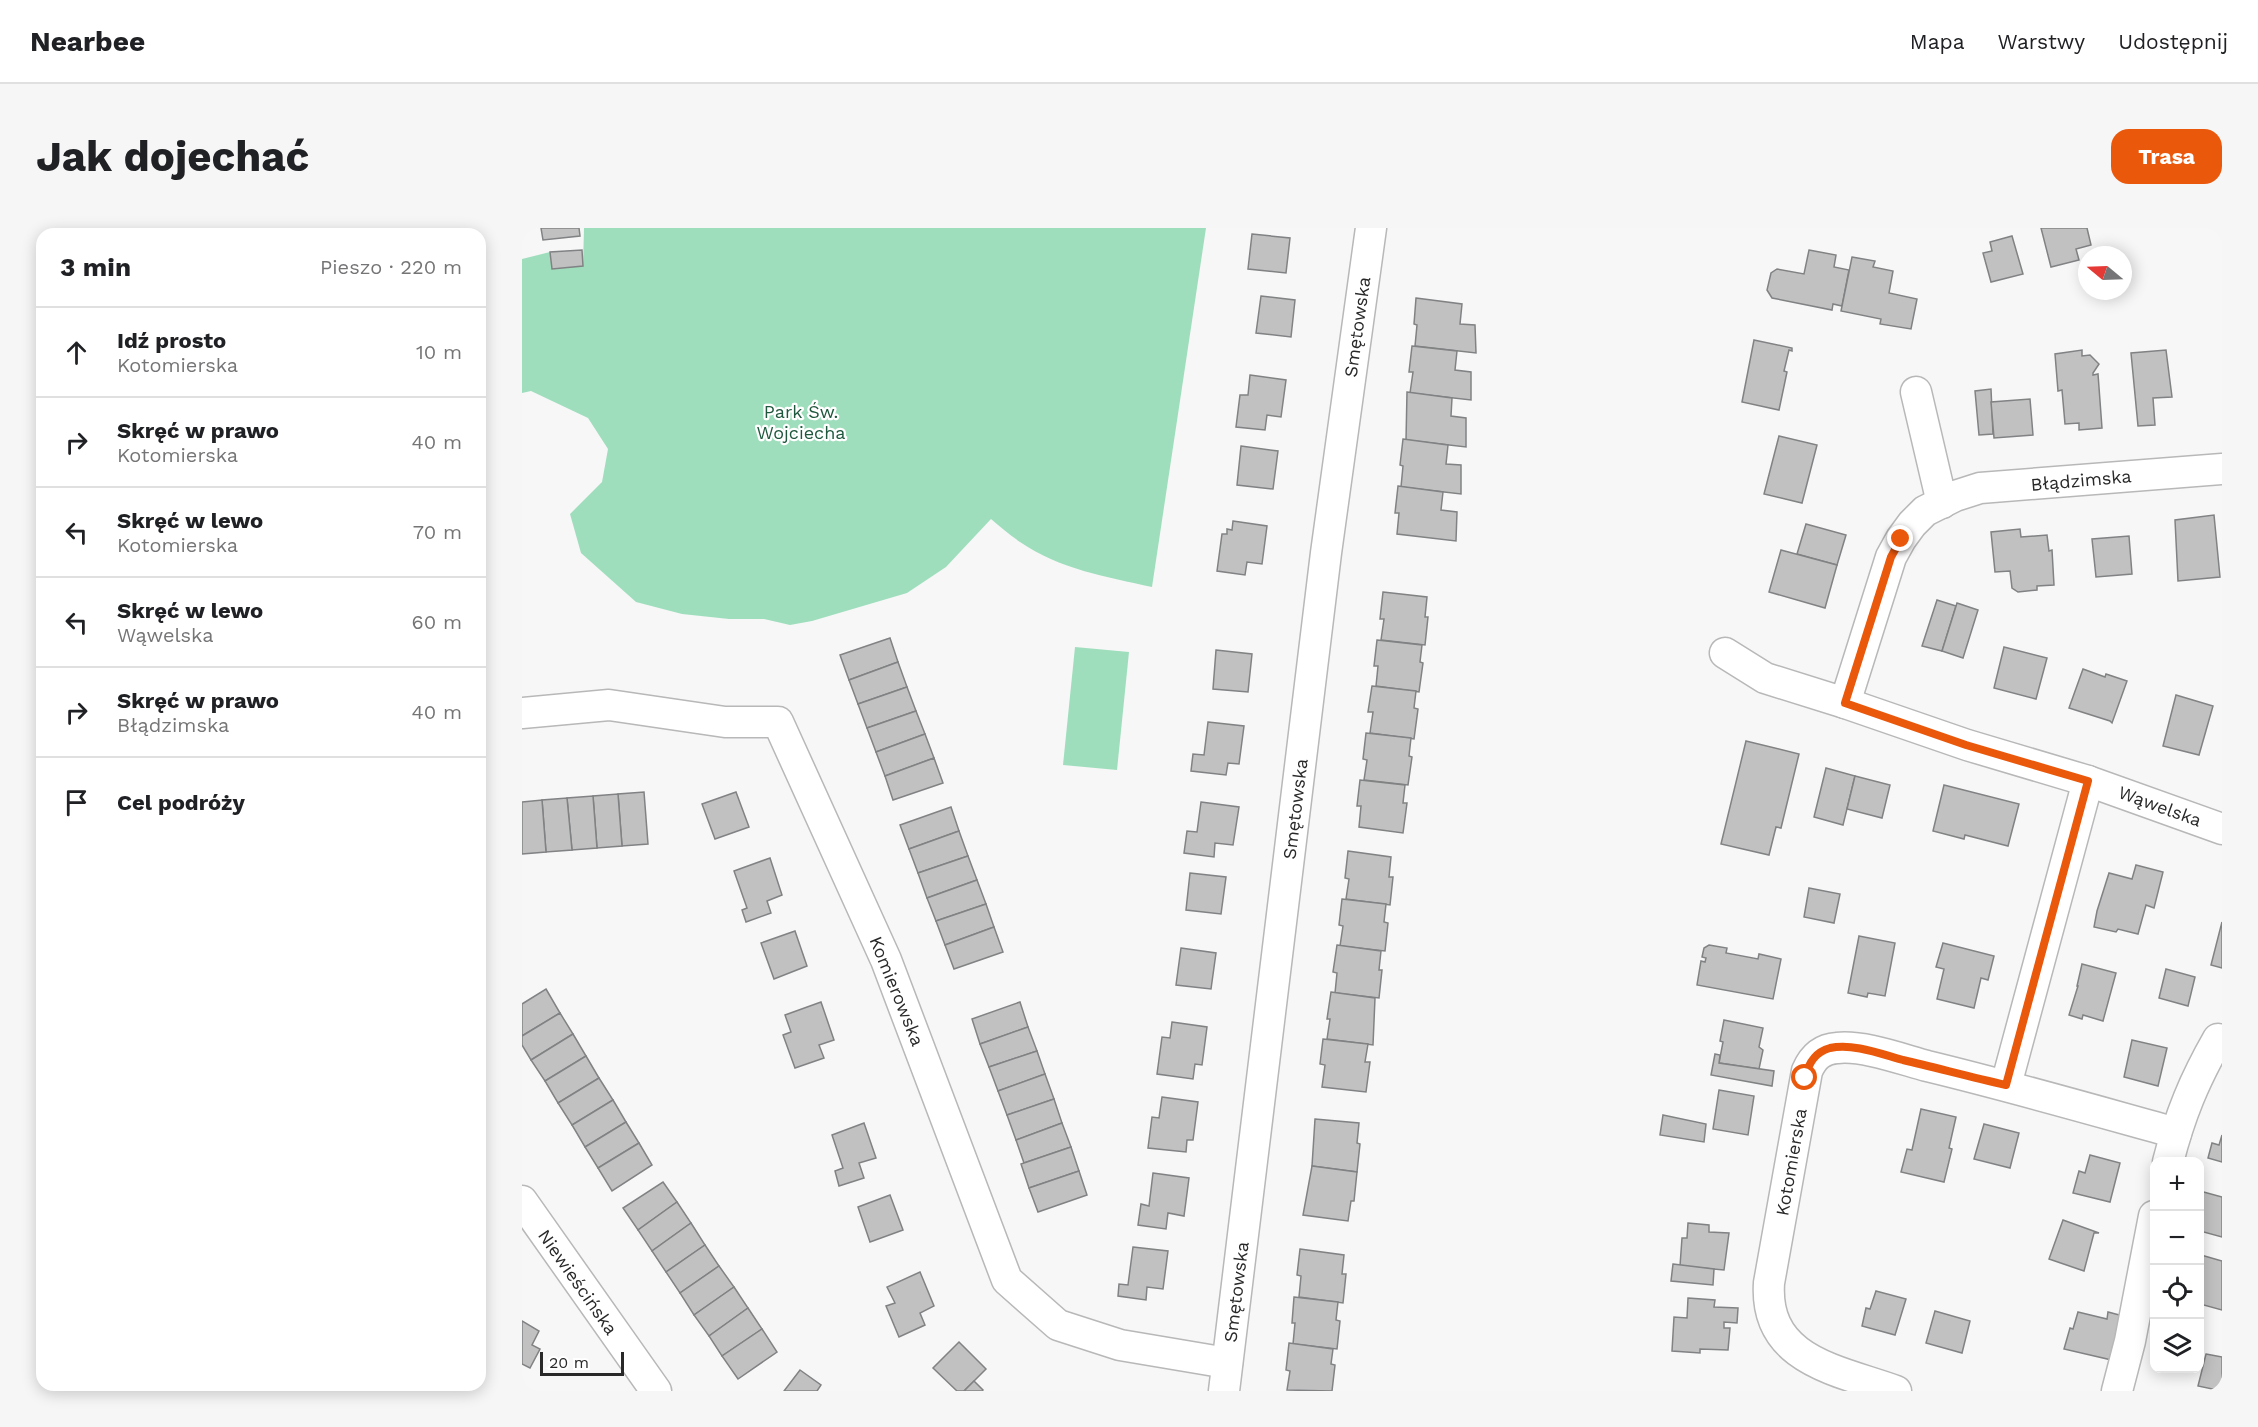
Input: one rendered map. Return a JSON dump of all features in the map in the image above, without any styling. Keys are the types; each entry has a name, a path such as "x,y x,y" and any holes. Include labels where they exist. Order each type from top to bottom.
{"street":[{"name":"Smętowska","path":"1225,1377 1326,553 1371,228"},
{"path":"1916,392 1942,503"},
{"name":"Błądzimska","path":"1845,703 1891,557 1912,524 1925,511 1955,496 1980,488 2222,469"},
{"name":"Wąwelska","path":"1725,653 1765,678 1966,745 2088,781 2222,829"},
{"name":"Komierowska","path":"522,713 609,705 725,722 778,722 886,960 1007,1280 1058,1325 1225,1377"},
{"path":"2006,1085 2088,781"},
{"path":"2169,1157 2196,1078 2218,1040"},
{"name":"Kotomierska","path":"1896,1391 1813,1361 1786,1341 1772,1318 1768,1298 1769,1283 1807,1071 1817,1054 1840,1047 1869,1052 2006,1085 2176,1133"},
{"name":"Niewieścińska","path":"527,1221 656,1391"},
{"path":"2117,1391 2133,1330 2150,1238"}],"green space":[{"name":"Park Św. Wojciecha","path":"584,228 1206,228 1152,587 1084,571 1051,559 1020,542 991,519 946,567 907,593 812,621 790,625 764,619 729,619 682,614 636,602 581,553 570,514 602,482 608,449 588,418 531,391 522,393 522,259 550,252 552,269 583,266"},
{"path":"1075,647 1129,652 1117,770 1063,765"}],"building":[{"path":"541,228 579,228 580,236 543,240"},
{"path":"2041,228 2087,228 2091,245 2078,246 2076,249 2078,260 2051,267"},
{"path":"1252,234 1290,238 1286,273 1248,269"},
{"path":"2012,236 2023,274 1991,282 1983,253 1992,251 1990,242"},
{"path":"582,250 583,266 552,269 550,252"},
{"path":"1809,250 1836,255 1834,267 1849,270 1842,306 1833,304 1832,310 1772,298 1767,290 1771,273 1777,269 1804,274"},
{"path":"1852,257 1875,261 1873,267 1893,271 1889,293 1917,299 1911,329 1880,324 1881,319 1841,311"},
{"path":"1261,296 1295,300 1291,337 1256,333"},
{"path":"1416,298 1462,304 1460,324 1475,325 1476,353 1415,346"},
{"path":"1754,340 1792,348 1792,351 1789,350 1784,371 1787,372 1779,410 1742,402"},
{"path":"1412,346 1457,351 1455,370 1471,372 1471,400 1410,393 1413,372 1409,372"},
{"path":"2082,350 2082,356 2090,355 2099,364 2093,375 2098,374 2102,428 2079,430 2079,423 2065,424 2062,390 2058,391 2055,354"},
{"path":"2166,350 2172,397 2153,398 2155,425 2138,426 2131,353"},
{"path":"1250,375 1286,380 1281,417 1267,415 1265,430 1236,427 1240,395 1248,395"},
{"path":"1991,389 1993,434 1979,435 1975,391"},
{"path":"1407,392 1452,398 1451,416 1466,418 1466,447 1406,440"},
{"path":"2030,399 2033,435 1994,438 1991,402"},
{"path":"1779,436 1817,445 1802,503 1764,494"},
{"path":"1403,439 1448,445 1446,464 1461,465 1461,494 1401,487 1403,466 1400,465"},
{"path":"1241,446 1278,451 1273,489 1237,485"},
{"path":"1398,486 1443,492 1441,510 1457,512 1456,541 1397,534 1399,513 1395,513"},
{"path":"2214,515 2220,577 2178,581 2175,520"},
{"path":"1233,521 1267,526 1262,564 1247,562 1245,575 1217,571 1222,534 1227,534 1227,529 1232,530"},
{"path":"1806,524 1846,535 1837,565 1797,554"},
{"path":"2020,529 2021,537 2047,535 2049,551 2052,550 2054,585 2037,586 2037,590 2018,592 2012,588 2010,571 1995,572 1991,532"},
{"path":"2129,536 2132,574 2096,577 2092,539"},
{"path":"1781,550 1837,565 1825,608 1769,592"},
{"path":"1383,592 1427,597 1425,617 1428,617 1425,645 1381,640 1384,619 1380,619"},
{"path":"1937,600 1956,606 1942,651 1922,646"},
{"path":"1957,603 1978,610 1963,658 1942,651"},
{"path":"890,638 898,662 849,680 840,655"},
{"path":"1377,640 1422,645 1420,662 1423,663 1419,692 1376,686 1378,666 1374,666"},
{"path":"2004,647 2047,658 2036,699 1994,688"},
{"path":"1216,650 1252,654 1248,692 1213,689"},
{"path":"898,662 907,687 858,704 849,680"},
{"path":"2083,669 2105,677 2106,674 2127,681 2112,723 2069,708"},
{"path":"1372,686 1416,691 1414,708 1418,709 1414,739 1370,733 1373,712 1368,712"},
{"path":"907,687 916,711 867,728 858,704"},
{"path":"2176,695 2213,706 2199,755 2163,746"},
{"path":"916,711 925,734 876,752 867,728"},
{"path":"1208,722 1244,726 1239,764 1228,763 1226,775 1191,771 1193,754 1204,755"},
{"path":"1366,733 1411,738 1409,756 1412,757 1408,785 1364,780 1367,760 1363,759"},
{"path":"925,734 934,758 885,776 876,752"},
{"path":"1746,741 1799,754 1781,828 1776,827 1769,855 1721,844"},
{"path":"934,758 943,783 893,800 885,776"},
{"path":"1826,768 1855,776 1843,825 1814,817"},
{"path":"1855,776 1890,785 1882,818 1847,809"},
{"path":"1360,780 1405,785 1403,803 1407,803 1403,833 1359,827 1361,806 1357,806"},
{"path":"1944,785 2019,804 2008,846 1965,835 1964,839 1933,831"},
{"path":"644,792 648,844 622,846 618,794"},
{"path":"736,792 749,827 715,839 702,804"},
{"path":"618,794 622,846 597,848 593,796"},
{"path":"593,796 597,848 572,850 567,798"},
{"path":"567,798 572,850 546,852 542,800"},
{"path":"542,800 546,852 522,854 522,802"},
{"path":"1201,802 1239,807 1233,845 1215,843 1214,857 1184,853 1187,831 1197,832"},
{"path":"951,807 959,831 909,849 900,825"},
{"path":"959,831 968,856 918,873 909,849"},
{"path":"1348,851 1391,857 1389,877 1393,877 1390,905 1346,899 1349,879 1345,878"},
{"path":"968,856 977,880 927,898 918,873"},
{"path":"770,858 782,895 767,901 771,913 746,922 742,910 747,908 734,871"},
{"path":"2136,865 2163,872 2154,908 2146,905 2138,934 2094,927 2109,873 2132,879"},
{"path":"1190,873 1226,877 1221,914 1186,910"},
{"path":"977,880 986,904 936,921 927,898"},
{"path":"1809,888 1840,894 1834,923 1804,917"},
{"path":"1342,899 1386,904 1384,922 1388,923 1385,951 1340,946 1343,926 1339,925"},
{"path":"986,904 994,927 945,945 936,921"},
{"path":"2222,922 2222,968 2211,965"},
{"path":"994,927 1003,952 954,969 945,945"},
{"path":"795,931 807,966 774,979 761,943"},
{"path":"1859,936 1895,943 1885,996 1868,993 1867,997 1848,993"},
{"path":"1943,943 1994,956 1988,980 1981,978 1974,1008 1937,999 1944,969 1936,967"},
{"path":"1337,945 1381,951 1379,970 1382,970 1379,998 1335,993 1337,973 1333,972"},
{"path":"1709,945 1727,948 1726,953 1758,959 1759,954 1781,959 1773,999 1697,985 1701,961 1705,962 1706,958 1702,957 1704,948"},
{"path":"1181,948 1216,953 1211,989 1176,985"},
{"path":"2082,964 2116,973 2103,1021 2083,1015 2082,1019 2069,1015"},
{"path":"2166,969 2195,977 2188,1006 2159,998"},
{"path":"546,989 560,1013 522,1036 522,1004"},
{"path":"1331,992 1375,998 1373,1045 1327,1039"},
{"path":"821,1002 834,1040 819,1045 824,1058 795,1068 783,1035 791,1032 785,1015"},
{"path":"1020,1002 1028,1027 980,1044 972,1019"},
{"path":"560,1013 573,1034 531,1060 522,1045 522,1036"},
{"path":"1724,1020 1763,1028 1759,1047 1763,1050 1759,1069 1719,1063"},
{"path":"1172,1022 1207,1027 1202,1065 1195,1064 1193,1079 1157,1074 1162,1037 1170,1038"},
{"path":"1028,1027 1037,1051 989,1067 980,1044"},
{"path":"573,1034 586,1056 545,1081 531,1060"},
{"path":"1323,1039 1368,1044 1365,1062 1370,1062 1366,1092 1322,1087 1325,1065 1320,1064"},
{"path":"2132,1040 2167,1048 2158,1086 2124,1077"},
{"path":"1037,1051 1045,1074 998,1091 989,1067"},
{"path":"1715,1054 1720,1055 1719,1063 1774,1071 1772,1086 1711,1075"},
{"path":"586,1056 599,1078 558,1103 545,1081"},
{"path":"1045,1074 1054,1099 1007,1115 998,1091"},
{"path":"599,1078 613,1100 572,1125 558,1103"},
{"path":"1719,1090 1754,1096 1748,1135 1713,1129"},
{"path":"1162,1097 1198,1102 1193,1140 1187,1140 1186,1152 1148,1148 1152,1117 1159,1118"},
{"path":"1054,1099 1062,1123 1016,1140 1007,1115"},
{"path":"613,1100 626,1122 585,1147 572,1125"},
{"path":"1921,1109 1956,1117 1949,1148 1952,1149 1944,1182 1901,1172 1907,1149 1912,1150"},
{"path":"1663,1115 1706,1124 1704,1142 1660,1135"},
{"path":"1315,1119 1359,1123 1357,1143 1360,1144 1357,1172 1312,1166"},
{"path":"626,1122 639,1143 598,1168 585,1147"},
{"path":"864,1123 876,1158 859,1163 864,1178 839,1186 835,1171 843,1168 832,1135"},
{"path":"1062,1123 1071,1147 1024,1163 1016,1140"},
{"path":"1984,1124 2019,1133 2010,1168 1974,1159"},
{"path":"2222,1135 2222,1162 2208,1158 2212,1143 2219,1145"},
{"path":"639,1143 652,1165 612,1191 598,1168"},
{"path":"1071,1147 1079,1171 1029,1188 1021,1164"},
{"path":"2090,1155 2120,1163 2110,1202 2073,1193 2079,1171 2085,1173"},
{"path":"1312,1166 1357,1172 1354,1201 1351,1201 1348,1221 1303,1215"},
{"path":"1079,1171 1087,1195 1038,1212 1029,1188"},
{"path":"1153,1173 1189,1178 1184,1216 1168,1213 1166,1229 1138,1225 1141,1204 1149,1206"},
{"path":"663,1182 677,1202 638,1230 623,1208"},
{"path":"2204,1192 2222,1197 2222,1237 2204,1232"},
{"path":"890,1195 903,1230 870,1242 858,1207"},
{"path":"677,1202 691,1223 652,1251 638,1230"},
{"path":"2063,1220 2099,1233 2094,1233 2084,1271 2049,1259"},
{"path":"691,1223 705,1245 666,1272 652,1251"},
{"path":"1688,1223 1709,1225 1709,1232 1729,1233 1724,1270 1680,1266 1682,1238 1687,1238"},
{"path":"705,1245 719,1266 680,1293 666,1272"},
{"path":"1133,1247 1168,1251 1163,1289 1147,1287 1146,1300 1118,1296 1119,1284 1128,1285"},
{"path":"1300,1249 1344,1255 1342,1274 1346,1274 1343,1303 1299,1297 1301,1276 1297,1275"},
{"path":"2204,1256 2222,1261 2222,1310 2204,1305"},
{"path":"1673,1264 1714,1269 1713,1285 1671,1281"},
{"path":"719,1266 734,1287 694,1315 680,1293"},
{"path":"920,1272 934,1306 920,1313 925,1325 899,1337 886,1306 895,1303 887,1287"},
{"path":"734,1287 748,1308 709,1336 694,1315"},
{"path":"1876,1291 1906,1299 1895,1335 1862,1326 1866,1308 1870,1309"},
{"path":"1294,1297 1338,1302 1336,1320 1340,1321 1337,1349 1293,1344"},
{"path":"1688,1298 1715,1300 1714,1307 1738,1308 1737,1323 1724,1322 1724,1328 1730,1328 1728,1350 1700,1349 1700,1353 1672,1351 1674,1317 1687,1318"},
{"path":"748,1308 762,1329 722,1356 709,1336"},
{"path":"1935,1311 1970,1321 1962,1353 1926,1343"},
{"path":"2078,1312 2107,1319 2108,1312 2127,1317 2116,1361 2064,1349 2070,1328 2073,1329"},
{"path":"522,1321 539,1331 532,1345 540,1349 530,1368 522,1364"},
{"path":"762,1329 777,1352 738,1379 722,1356"},
{"path":"959,1342 986,1369 964,1391 957,1391 933,1368"},
{"path":"1289,1343 1333,1349 1331,1364 1335,1365 1332,1391 1287,1390 1290,1371 1286,1370"},
{"path":"2206,1354 2222,1357 2222,1391 2198,1386 2201,1373 2204,1373"},
{"path":"800,1370 821,1385 817,1391 784,1391"},
{"path":"974,1381 982,1391 964,1391"}],"route":[{"path":"1805,1078 1817,1054 1840,1047 2006,1085 2088,781 1966,745 1845,703 1891,557 1901,539"}]}
